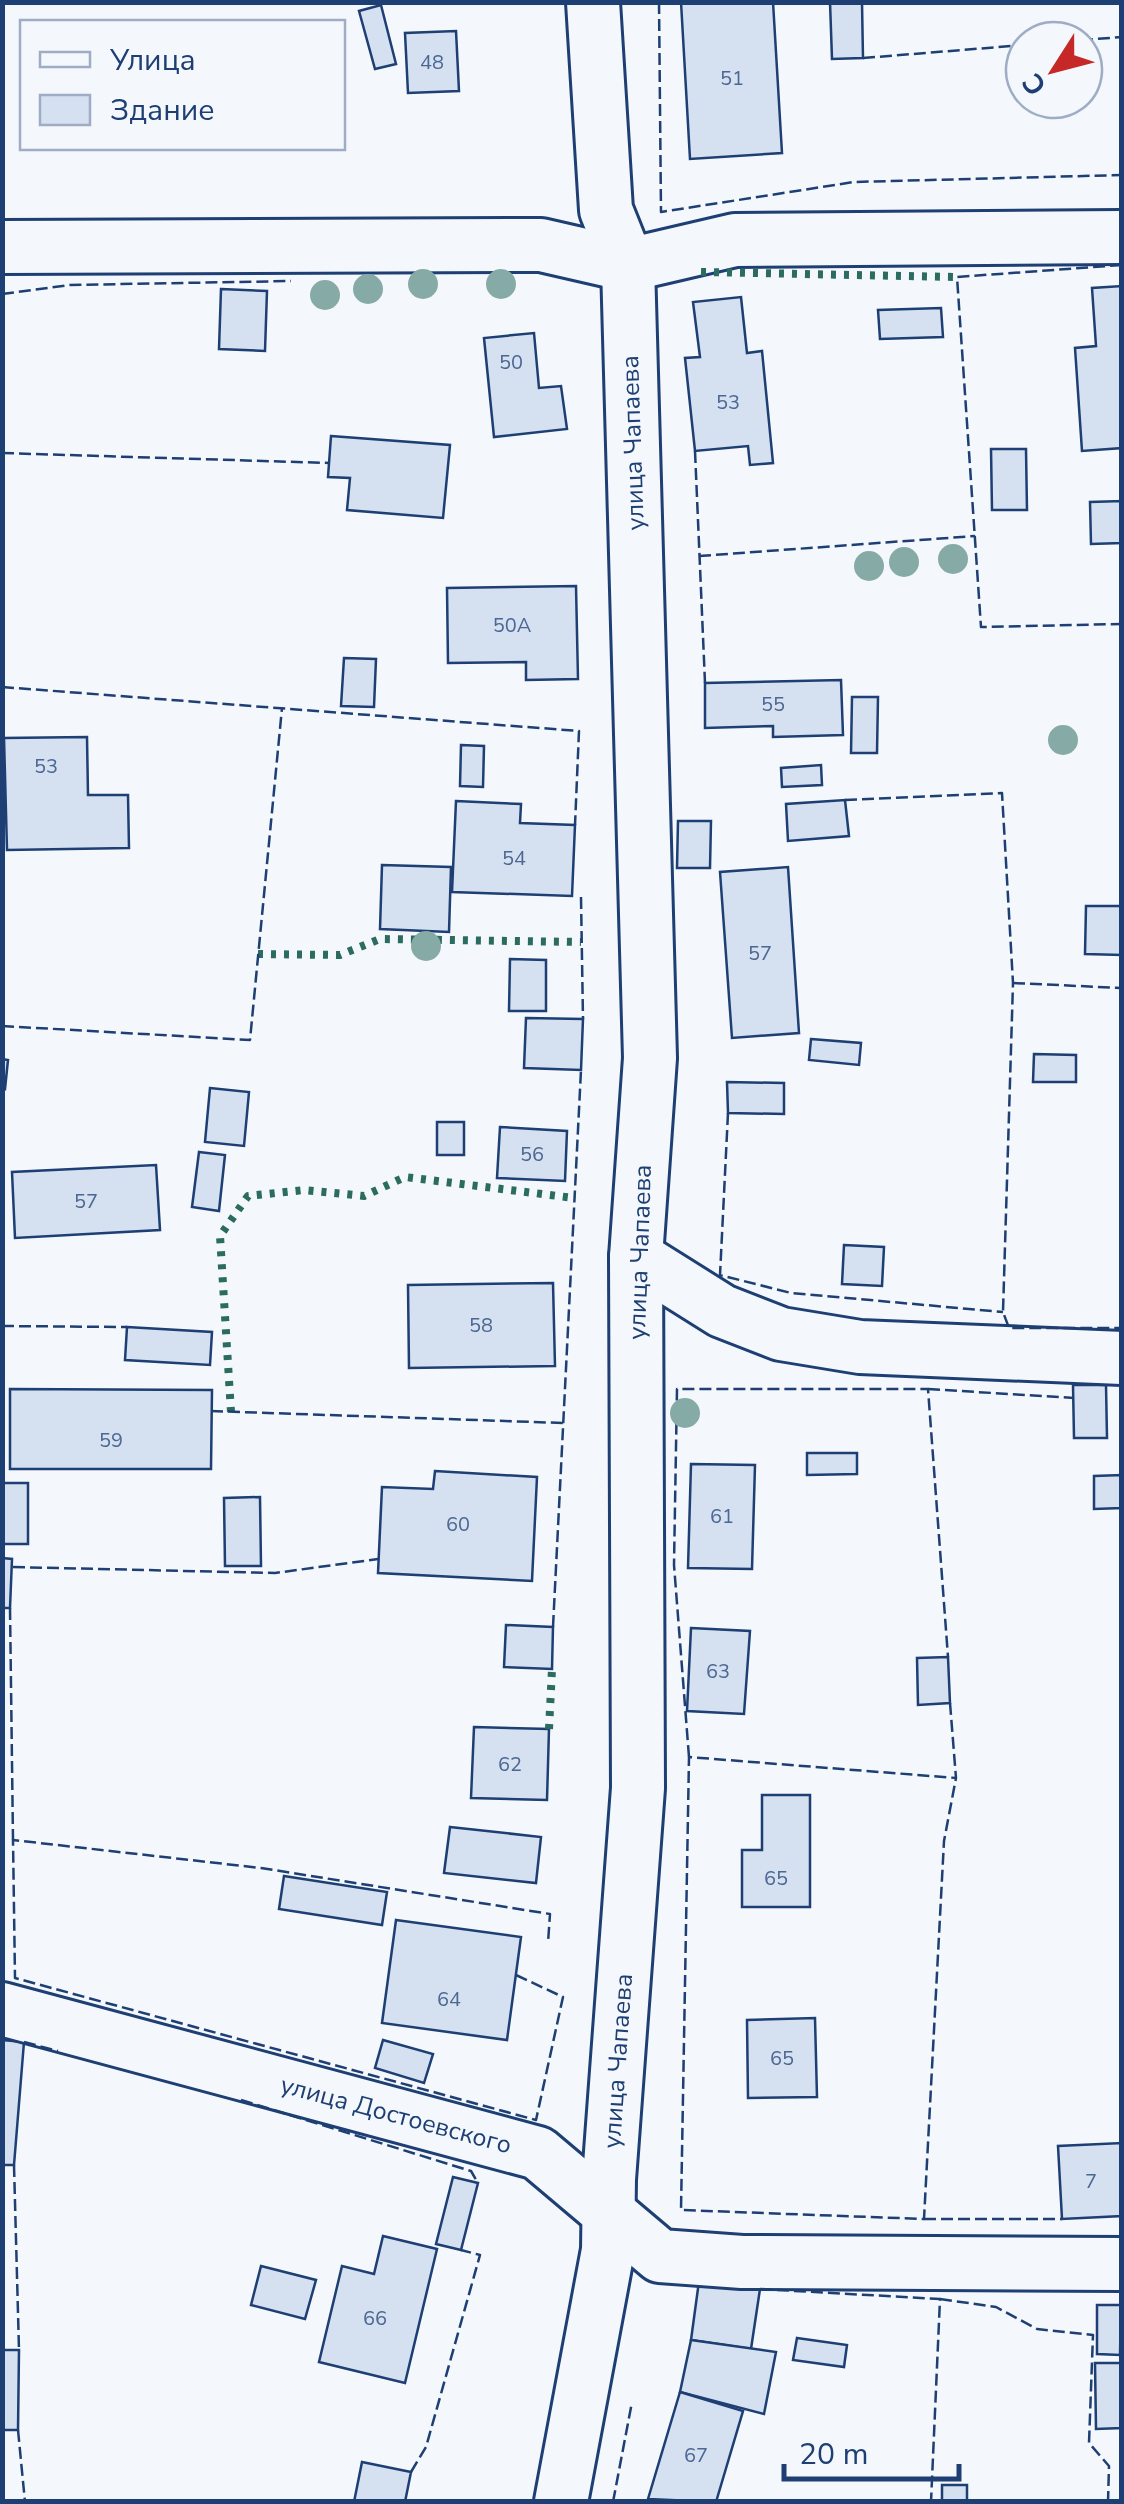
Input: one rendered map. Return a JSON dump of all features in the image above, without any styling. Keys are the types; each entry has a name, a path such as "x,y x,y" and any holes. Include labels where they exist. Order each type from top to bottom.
{"street":[{"name":"улица Чапаева","path":"561,2502 608,2250 638,1788 636,1257 650,1058 628,265 606,210 593,2"},
{"path":"2,248 541,245 628,265 735,240 1122,236"},
{"path":"636,1257 722,1311 782,1334 860,1348 1122,1358"},
{"name":"улица Достоевского","path":"2,2009 538,2153 660,2256 742,2262 1122,2264"}],"building":[{"path":"681,2 773,2 782,153 690,159"},
{"path":"830,2 862,2 863,58 832,59"},
{"path":"381,5 396,64 375,69 359,11"},
{"path":"456,31 459,91 408,93 405,33"},
{"path":"1122,286 1122,448 1082,451 1075,348 1096,346 1092,288"},
{"path":"221,289 267,291 265,351 219,349"},
{"path":"741,297 747,353 762,351 773,463 750,465 748,446 695,451 685,358 700,357 693,302"},
{"path":"941,308 943,337 880,339 878,310"},
{"path":"534,333 539,388 561,386 567,429 494,437 484,338"},
{"path":"331,436 450,445 443,518 347,510 350,478 328,477"},
{"path":"991,449 1026,449 1027,510 992,510"},
{"path":"1122,501 1122,543 1091,544 1090,502"},
{"path":"576,586 578,679 526,680 526,662 448,663 447,588"},
{"path":"344,658 376,659 374,707 341,706"},
{"path":"841,680 843,735 773,737 773,726 705,728 705,683"},
{"path":"852,697 878,697 877,753 851,753"},
{"path":"87,737 88,795 128,795 129,848 7,850 4,738"},
{"path":"461,745 484,746 483,787 460,786"},
{"path":"821,765 822,785 782,787 781,768"},
{"path":"845,800 849,836 788,841 786,804"},
{"path":"456,801 521,804 520,823 575,825 572,896 452,892"},
{"path":"678,821 711,821 710,868 677,868"},
{"path":"382,865 451,867 449,932 380,929"},
{"path":"788,867 799,1033 732,1038 720,872"},
{"path":"1086,906 1122,906 1122,955 1085,954"},
{"path":"510,959 546,960 546,1011 509,1011"},
{"path":"526,1018 583,1019 581,1070 524,1068"},
{"path":"811,1039 861,1043 859,1065 809,1060"},
{"path":"1034,1054 1076,1055 1076,1082 1033,1082"},
{"path":"2,1059 8,1060 5,1089 2,1088"},
{"path":"727,1082 784,1083 784,1114 728,1113"},
{"path":"210,1088 249,1092 244,1146 205,1142"},
{"path":"437,1122 464,1122 464,1155 437,1155"},
{"path":"500,1127 567,1131 565,1181 497,1178"},
{"path":"199,1152 225,1155 219,1211 192,1207"},
{"path":"156,1165 160,1230 15,1238 12,1172"},
{"path":"844,1245 884,1247 882,1286 842,1284"},
{"path":"553,1283 555,1366 409,1368 408,1285"},
{"path":"127,1327 212,1332 210,1365 125,1360"},
{"path":"1073,1385 1106,1385 1107,1438 1074,1438"},
{"path":"10,1389 212,1390 211,1469 10,1469"},
{"path":"807,1453 857,1453 857,1474 807,1475"},
{"path":"691,1464 755,1465 752,1569 688,1568"},
{"path":"435,1471 537,1477 532,1581 378,1573 382,1487 433,1489"},
{"path":"1122,1475 1122,1508 1094,1509 1094,1476"},
{"path":"2,1483 28,1483 28,1544 2,1544"},
{"path":"260,1497 261,1566 225,1566 224,1498"},
{"path":"2,1558 12,1559 10,1608 2,1608"},
{"path":"506,1625 553,1627 552,1669 504,1667"},
{"path":"691,1628 750,1631 744,1714 687,1711"},
{"path":"948,1657 950,1703 918,1705 917,1658"},
{"path":"474,1727 549,1729 547,1800 471,1798"},
{"path":"762,1795 810,1795 810,1907 742,1907 742,1850 762,1850"},
{"path":"450,1827 541,1837 536,1883 444,1873"},
{"path":"284,1876 387,1892 382,1925 279,1909"},
{"path":"396,1920 521,1937 507,2040 382,2023"},
{"path":"815,2018 817,2097 748,2098 747,2020"},
{"path":"2,2040 24,2042 14,2165 2,2165"},
{"path":"383,2040 433,2054 424,2083 375,2068"},
{"path":"1122,2143 1122,2216 1062,2219 1058,2146"},
{"path":"453,2177 478,2183 461,2250 436,2244"},
{"path":"383,2236 437,2249 405,2383 319,2362 342,2266 374,2274"},
{"path":"261,2266 316,2280 305,2319 251,2305"},
{"path":"699,2281 760,2289 751,2349 691,2340"},
{"path":"1097,2305 1121,2305 1120,2355 1097,2354"},
{"path":"797,2338 847,2345 844,2367 793,2360"},
{"path":"691,2340 776,2352 764,2414 680,2392"},
{"path":"2,2350 19,2350 18,2430 2,2430"},
{"path":"1095,2363 1122,2363 1122,2428 1096,2429"},
{"path":"680,2392 743,2411 716,2502 648,2499"},
{"path":"362,2462 411,2472 405,2502 354,2502"},
{"path":"942,2485 967,2485 967,2502 942,2502"}],"hedge":[{"path":"701,272 957,277"},
{"path":"258,954 340,955 380,939 581,942"},
{"path":"231,1412 220,1236 248,1196 304,1190 364,1196 405,1177 574,1198"},
{"path":"549,1729 552,1669"}],"fence":[{"path":"659,2 661,212 854,182 1122,175"},
{"path":"1104,38 1122,37"},
{"path":"863,58 1004,47"},
{"path":"1122,265 957,277 981,627 1122,624"},
{"path":"2,294 70,285 291,281"},
{"path":"695,451 705,683"},
{"path":"2,453 329,463"},
{"path":"699,556 975,536"},
{"path":"2,687 579,731 575,825"},
{"path":"2,1026 250,1040 282,708"},
{"path":"845,800 1002,793 1013,983 1003,1312 1009,1328 1122,1328"},
{"path":"581,897 583,1019"},
{"path":"1013,983 1122,988"},
{"path":"553,1627 581,1070"},
{"path":"728,1113 720,1275 791,1293 1003,1312"},
{"path":"2,1326 127,1327"},
{"path":"689,1757 674,1565 677,1389 928,1389 948,1657"},
{"path":"928,1389 1074,1398"},
{"path":"211,1411 563,1423"},
{"path":"13,1567 275,1573 378,1559"},
{"path":"10,1608 13,1840"},
{"path":"950,1703 956,1778 689,1757 681,2210 924,2219 944,1841 956,1778"},
{"path":"516,1975 563,1997 536,2120 15,1978 13,1840 261,1868 550,1914 548,1943"},
{"path":"24,2042 58,2051"},
{"path":"241,2100 471,2171 478,2183"},
{"path":"14,2165 19,2350"},
{"path":"924,2219 1062,2219"},
{"path":"411,2472 426,2447 480,2255 461,2250"},
{"path":"760,2289 940,2299 931,2502"},
{"path":"940,2299 996,2307 1037,2329 1093,2335 1089,2443 1109,2466 1108,2502"},
{"path":"613,2502 632,2402"},
{"path":"18,2430 25,2502"}]}
